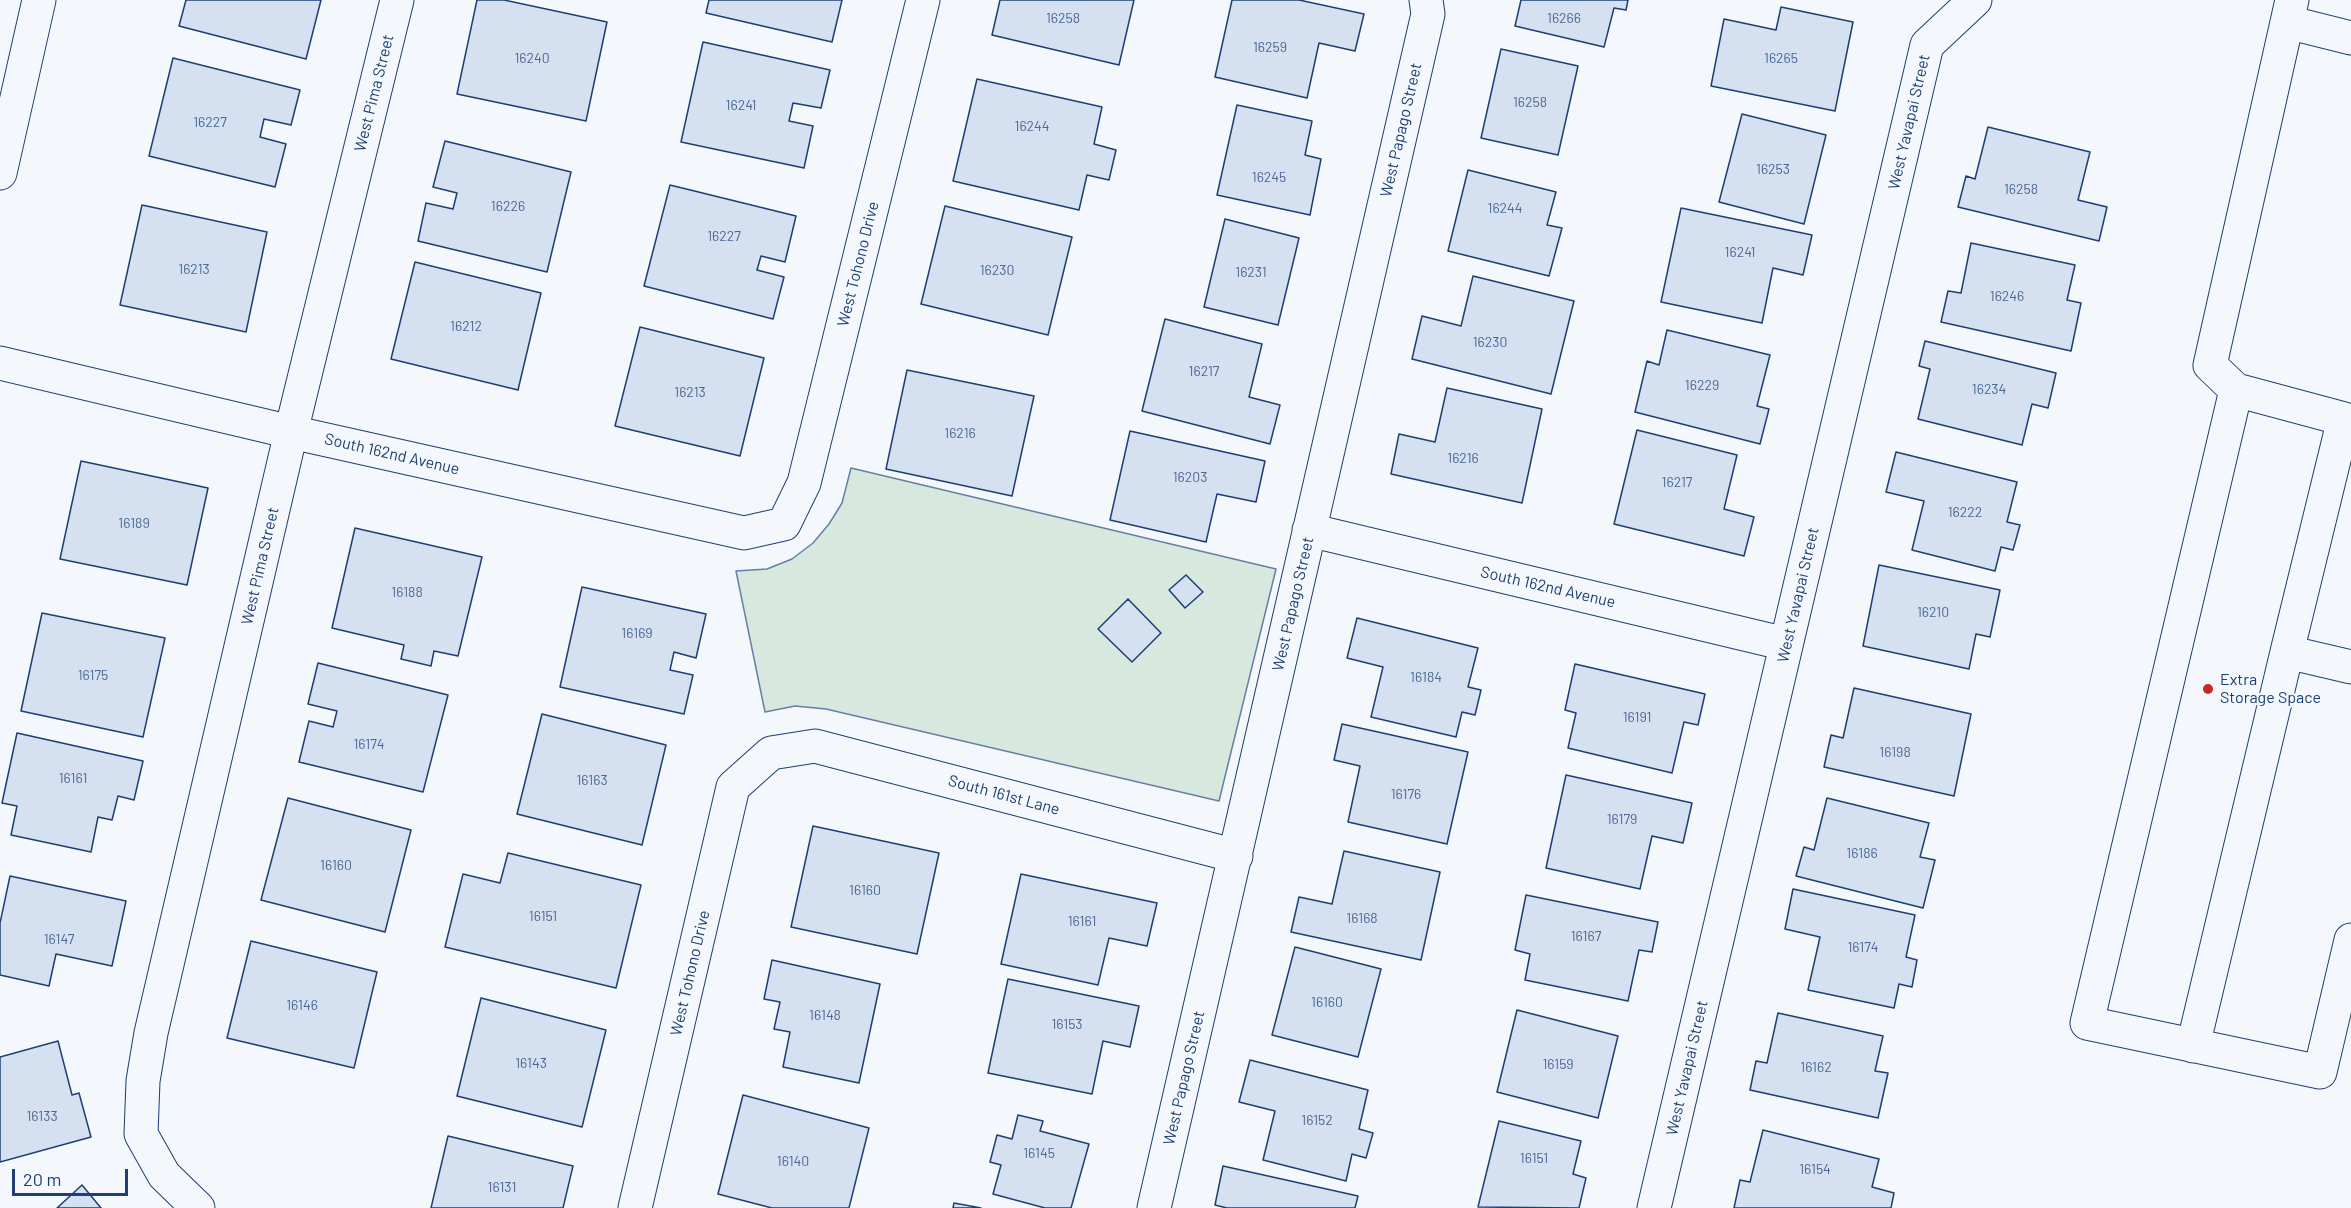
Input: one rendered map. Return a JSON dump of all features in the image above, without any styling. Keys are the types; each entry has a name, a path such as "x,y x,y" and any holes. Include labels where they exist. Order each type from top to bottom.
{"street":[{"path":"0,173 39,0"},
{"name":"West Pima Street","path":"198,1208 164,1175 141,1134 143,1081 151,1033 291,432 397,0"},
{"name":"West Tohono Drive","path":"784,524 804,483 923,0"},
{"name":"West Papago Street","path":"1154,1208 1428,14 1426,0"},
{"name":"West Yavapai Street","path":"1654,1208 1927,45 1975,0"},
{"path":"2193,1046 2344,419 2236,390 2210,365 2290,11 2351,38"},
{"name":"South 162nd Avenue","path":"0,363 291,432 744,533 784,524"},
{"path":"2236,390 2087,1023 2320,1072 2351,939"},
{"name":"South 162nd Avenue","path":"1309,530 1786,644"},
{"path":"2288,652 2351,667"},
{"name":"South 161st Lane","path":"771,753 815,746 1236,856"},
{"name":"West Tohono Drive","path":"635,1208 734,787 771,753"}],"shaded area":[{"path":"851,468 1276,569 1219,801 826,709 795,706 765,712 736,571 767,569 792,559 813,543 829,524 842,503"}],"building":[{"path":"186,0 321,0 306,59 179,26"},
{"path":"477,0 504,0 607,22 586,121 457,94"},
{"path":"709,0 842,0 832,42 706,13"},
{"path":"1000,0 1134,0 1119,65 992,35"},
{"path":"1232,0 1299,0 1364,14 1355,51 1319,43 1307,98 1215,77"},
{"path":"1521,0 1628,0 1626,10 1614,8 1604,47 1515,26"},
{"path":"1781,7 1853,22 1835,111 1711,86 1724,19 1776,30"},
{"path":"703,42 830,70 821,108 793,103 789,121 813,126 804,168 681,142"},
{"path":"1501,49 1578,66 1558,155 1481,138"},
{"path":"173,58 300,90 291,125 264,119 260,137 286,144 275,187 149,156"},
{"path":"977,79 1102,107 1094,144 1116,150 1109,180 1087,175 1079,210 953,181"},
{"path":"1237,105 1312,121 1305,155 1321,159 1310,215 1217,195"},
{"path":"1742,114 1826,135 1804,224 1719,202"},
{"path":"1988,127 2090,152 2078,200 2107,207 2099,241 1958,207 1966,176 1975,179"},
{"path":"445,141 571,172 547,272 418,241 426,203 453,209 457,193 433,187"},
{"path":"1468,170 1556,192 1547,225 1562,228 1549,276 1448,251"},
{"path":"670,185 796,216 785,262 761,256 757,270 784,277 773,319 644,286"},
{"path":"142,205 267,232 246,332 120,305"},
{"path":"945,206 1072,237 1048,335 921,304"},
{"path":"1681,208 1812,235 1803,275 1773,268 1762,323 1661,302"},
{"path":"1225,219 1299,238 1278,325 1204,307"},
{"path":"1971,243 2075,265 2067,300 2081,303 2071,351 1941,322 1948,291 1961,293"},
{"path":"415,262 541,293 518,390 391,359"},
{"path":"1473,276 1574,301 1551,394 1412,359 1422,316 1461,326"},
{"path":"1165,319 1262,344 1249,397 1280,405 1270,444 1142,411"},
{"path":"640,327 764,358 740,456 615,426"},
{"path":"1667,330 1770,355 1757,406 1769,409 1760,444 1635,412 1647,361 1659,365"},
{"path":"1925,341 2056,373 2048,408 2032,404 2022,445 1918,419 1930,369 1919,366"},
{"path":"907,370 1034,396 1012,496 886,469"},
{"path":"1447,388 1542,409 1522,503 1391,474 1399,434 1435,442"},
{"path":"1637,430 1737,455 1724,509 1754,517 1744,556 1614,524"},
{"path":"1130,431 1265,461 1256,502 1217,494 1206,542 1110,520"},
{"path":"1896,452 2017,482 2007,522 2020,525 2013,550 2001,547 1995,571 1912,550 1924,501 1886,492"},
{"path":"81,461 208,488 187,585 60,559"},
{"path":"355,528 482,557 458,656 434,651 431,666 401,659 404,645 332,628"},
{"path":"1879,565 2000,590 1990,637 1976,634 1969,669 1863,646"},
{"path":"1186,575 1203,592 1185,608 1169,590"},
{"path":"582,587 706,614 696,658 674,652 670,670 693,675 684,714 560,687"},
{"path":"1128,599 1161,633 1132,662 1098,629"},
{"path":"42,613 165,638 143,737 21,711"},
{"path":"1357,618 1478,648 1468,687 1481,690 1475,715 1462,712 1456,737 1371,717 1383,667 1347,658"},
{"path":"318,663 448,695 423,792 299,762 309,721 333,727 337,711 308,704"},
{"path":"1575,664 1705,694 1698,725 1684,722 1672,773 1568,748 1576,713 1565,710"},
{"path":"1854,688 1971,714 1954,796 1824,767 1831,735 1843,738"},
{"path":"542,714 666,745 642,845 517,814"},
{"path":"1342,724 1468,752 1447,844 1348,822 1360,766 1334,760"},
{"path":"17,733 143,761 134,800 118,796 112,820 98,817 91,852 11,835 17,806 2,803"},
{"path":"1566,775 1692,803 1683,843 1652,836 1640,889 1546,868"},
{"path":"288,798 411,830 385,932 261,900"},
{"path":"1827,798 1929,823 1920,857 1935,860 1923,908 1796,876 1804,847 1814,850"},
{"path":"813,826 939,853 917,954 791,927"},
{"path":"1344,851 1440,872 1421,960 1291,932 1299,897 1332,904"},
{"path":"508,853 641,885 616,988 445,947 463,874 500,883"},
{"path":"1021,874 1157,903 1147,946 1109,938 1098,985 1001,964"},
{"path":"10,876 126,901 112,966 56,954 49,986 0,975 0,923"},
{"path":"1793,889 1915,915 1906,957 1917,960 1912,987 1899,984 1894,1008 1808,990 1820,937 1785,929"},
{"path":"1526,895 1658,922 1652,952 1639,950 1628,1001 1525,980 1530,954 1515,950"},
{"path":"251,941 377,972 354,1068 227,1038"},
{"path":"1295,947 1381,969 1358,1057 1272,1035"},
{"path":"772,960 880,984 859,1083 783,1067 790,1032 774,1029 780,1002 764,999"},
{"path":"1008,979 1139,1006 1130,1047 1103,1041 1092,1094 988,1073"},
{"path":"481,998 606,1030 582,1127 457,1096"},
{"path":"1517,1010 1618,1036 1598,1118 1497,1092"},
{"path":"1778,1013 1883,1036 1875,1071 1888,1073 1878,1118 1750,1090 1756,1061 1767,1063"},
{"path":"58,1041 72,1095 79,1093 91,1137 0,1162 0,1057"},
{"path":"1250,1060 1368,1090 1359,1129 1373,1133 1366,1158 1352,1154 1346,1181 1263,1160 1275,1111 1239,1102"},
{"path":"743,1095 869,1128 849,1208 772,1208 718,1194"},
{"path":"1018,1115 1043,1121 1040,1131 1089,1144 1071,1208 1045,1208 993,1194 1001,1165 990,1162 997,1135 1012,1139"},
{"path":"1499,1121 1581,1141 1573,1174 1586,1178 1579,1208 1478,1207"},
{"path":"1763,1130 1879,1159 1872,1187 1894,1193 1891,1208 1734,1208 1740,1180 1750,1182"},
{"path":"448,1136 573,1166 563,1208 431,1208"},
{"path":"1223,1166 1358,1196 1355,1208 1227,1208 1215,1205"},
{"path":"82,1185 101,1208 57,1208"},
{"path":"954,1203 981,1208 953,1208"}],"place":[{"name":"Extra Storage Space","path":"2208,689"}]}
